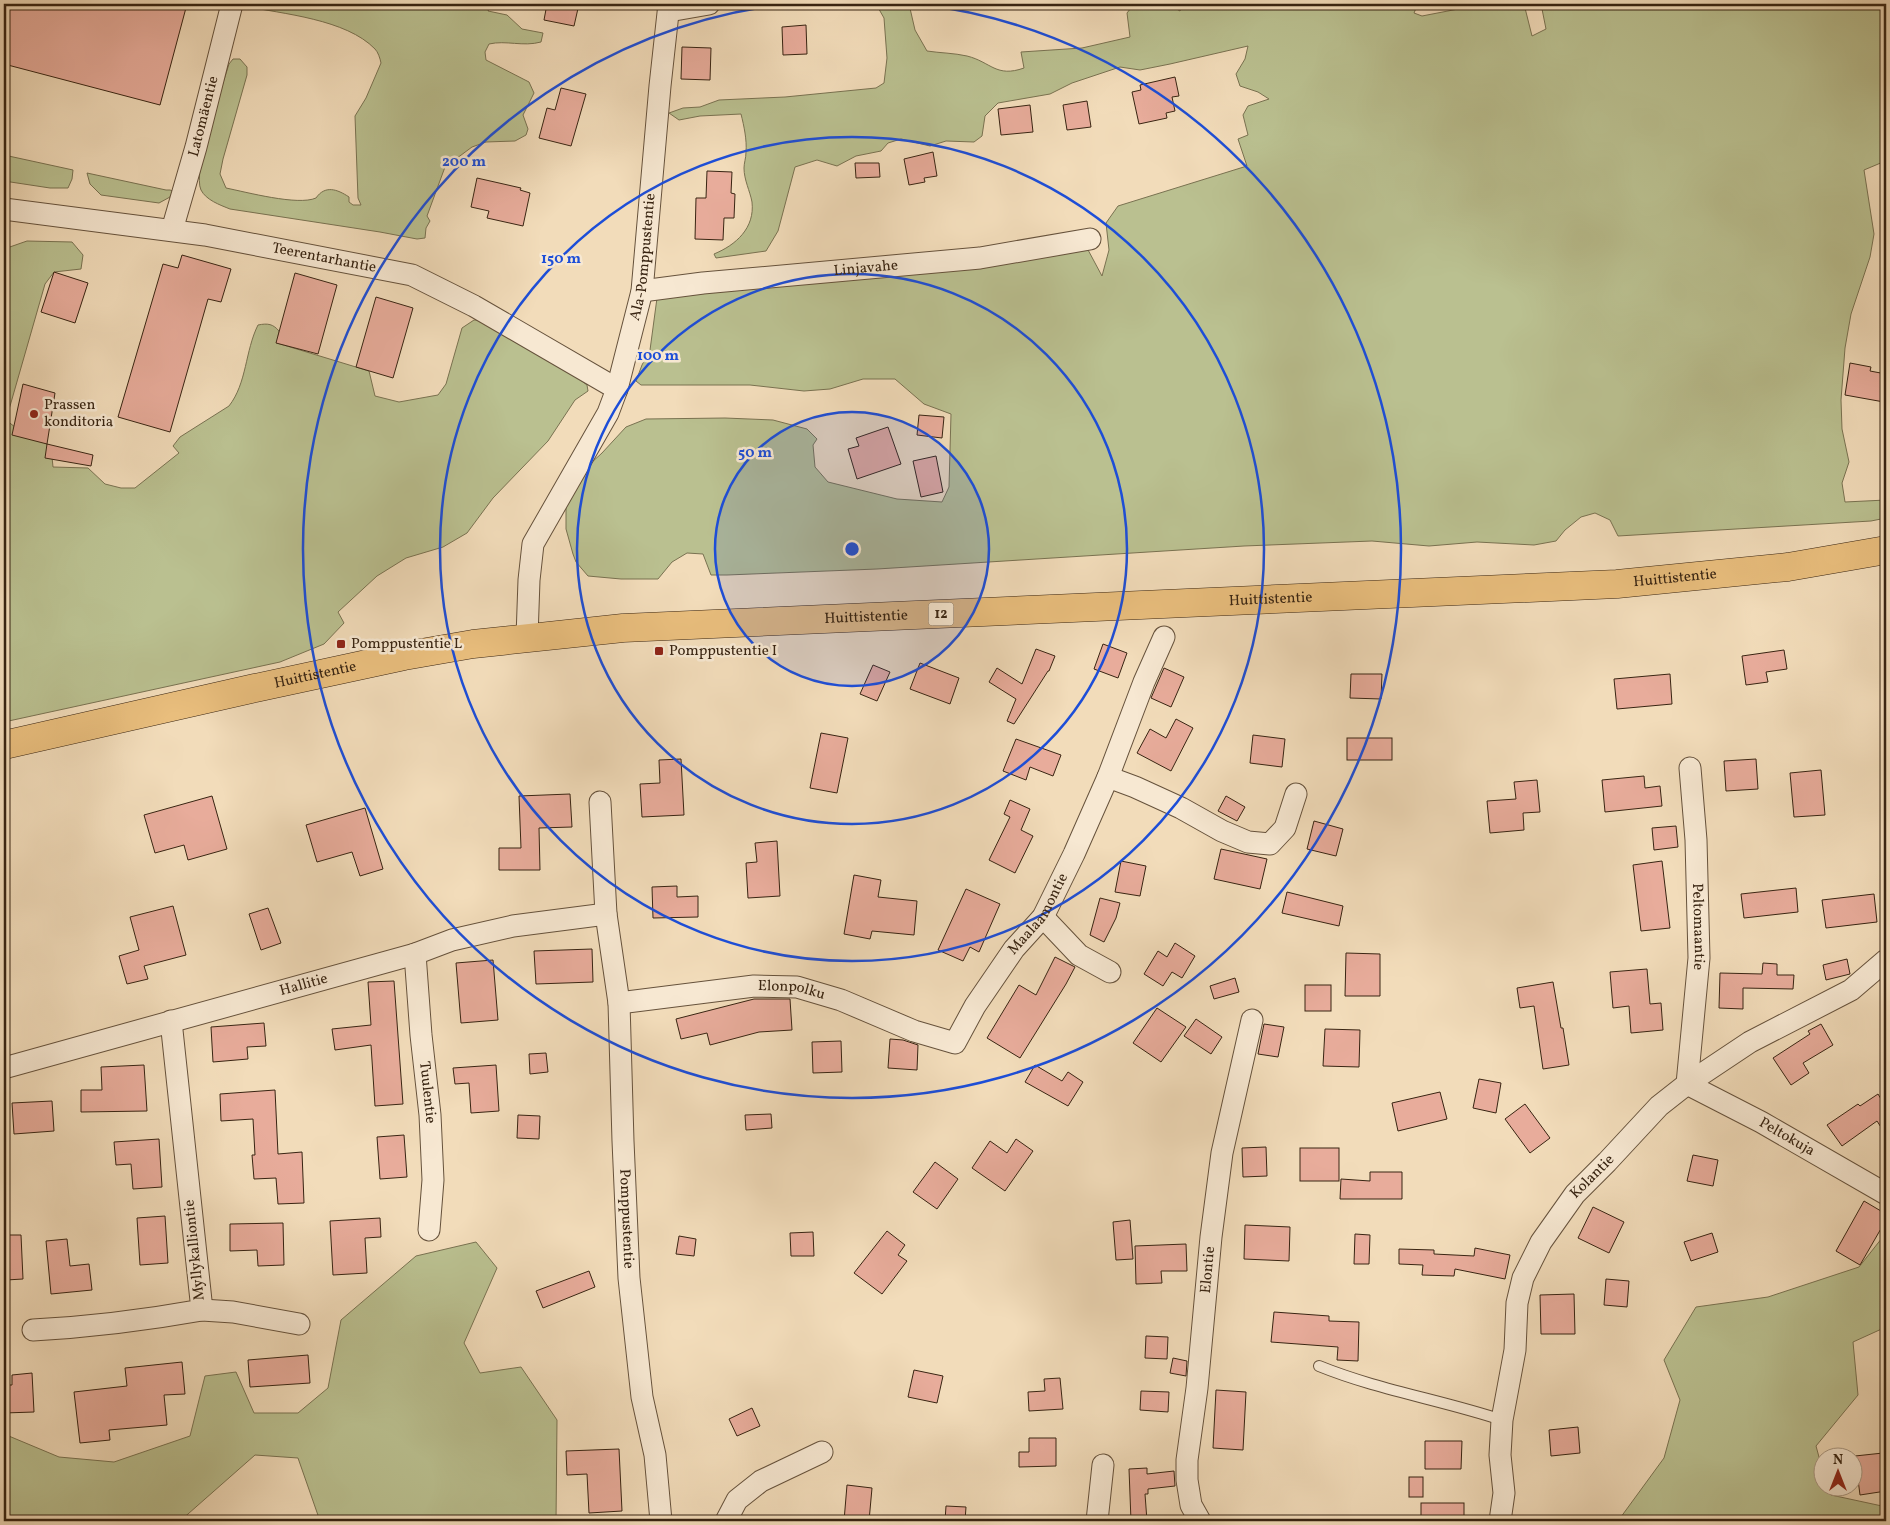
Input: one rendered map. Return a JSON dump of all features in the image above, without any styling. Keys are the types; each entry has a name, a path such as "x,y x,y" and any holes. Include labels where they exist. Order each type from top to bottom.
{"highway":[{"name":"Huittistentie","path":"4,745 404,656 526,637 633,627 1617,584 1788,567 1886,550"}],"street":[{"name":"Latomäentie","path":"172,230 196,147 232,4"},
{"path":"669,7 709,4"},
{"name":"Ala-Pomppustentie","path":"526,637 533,544 608,413 617,389 642,290 669,7"},
{"name":"Teerentarhantie","path":"4,209 204,234 412,275 474,306 617,389"},
{"name":"Linjavahe","path":"642,290 980,258 1090,239"},
{"name":"Maalaamontie","path":"955,1043 980,998 1014,949 1043,917 1074,854 1108,777 1144,682 1164,637"},
{"name":"Peltomaantie","path":"1687,1084 1699,958 1696,840 1690,768"},
{"path":"1108,777 1135,786 1181,808 1222,831 1248,842 1270,844 1284,828 1296,794"},
{"name":"Pomppustentie","path":"600,802 606,914 619,1003 622,1131 629,1278 642,1397 655,1454 660,1521"},
{"name":"Hallitie","path":"4,1068 415,954 452,940 513,926 606,914"},
{"path":"1043,917 1079,955 1110,972"},
{"name":"Tuulentie","path":"415,954 421,1035 430,1115 433,1180 429,1230"},
{"name":"Kolantie","path":"1500,1521 1504,1493 1500,1454 1502,1420 1515,1350 1517,1303 1523,1278 1541,1242 1575,1194 1659,1106 1687,1084 1750,1042 1851,990 1886,960"},
{"name":"Elonpolku","path":"619,1003 754,986 797,987 841,1000 914,1030 955,1043"},
{"name":"Elontie","path":"1200,1521 1191,1505 1187,1480 1187,1460 1197,1388 1211,1237 1222,1153 1252,1020"},
{"name":"Myllykalliontie","path":"33,1330 89,1327 202,1310 171,1021"},
{"name":"Peltokuja","path":"1687,1084 1761,1122 1886,1194"},
{"path":"202,1310 233,1312 299,1324"},
{"path":"726,1521 737,1500 760,1480 822,1452"},
{"path":"1097,1521 1103,1465"}],"lane":[{"path":"1319,1366 1362,1382 1468,1408 1502,1420"}],"green space":[{"path":"245,4 382,4 400,7 407,4 491,4 488,11 507,15 522,29 543,33 541,42 489,44 485,52 486,60 529,82 534,93 523,115 528,129 526,135 515,141 486,142 472,147 445,167 427,216 430,221 426,228 425,238 417,239 230,209 218,204 203,194 199,180 204,148 229,64 233,59 240,59 247,67 247,75 220,174 226,188 272,198 297,200 316,198 323,191 336,190 349,197 349,202 353,205 361,205 358,198 355,116 366,98 381,63 375,49 363,39 348,31 313,19 244,6"},
{"path":"876,4 909,4 915,30 927,51 967,56 1000,70 1014,71 1024,68 1021,52 1082,48 1130,37 1127,13 1134,4 1168,4 1180,11 1183,4 1268,4 1280,7 1302,4 1422,4 1417,6 1414,13 1422,16 1484,4 1524,4 1532,36 1546,29 1541,4 1886,4 1886,166 1883,162 1864,170 1874,234 1870,257 1851,314 1845,348 1841,400 1842,429 1849,462 1842,483 1845,502 1886,500 1886,518 1871,521 1618,536 1610,520 1595,513 1581,517 1565,530 1556,541 1534,545 1477,542 1429,546 1372,541 1244,546 877,569 727,575 711,575 703,554 687,553 672,562 658,579 621,579 588,576 576,562 573,554 566,529 566,507 591,463 626,427 646,419 725,418 773,420 807,429 817,439 813,445 815,467 828,482 897,499 942,502 949,487 951,414 924,404 895,379 863,379 830,389 804,391 750,385 641,385 636,381 650,350 657,298 1087,248 1102,276 1109,250 1106,223 1118,206 1247,166 1238,139 1248,135 1243,115 1248,106 1269,99 1258,92 1240,86 1236,74 1245,59 1248,46 1140,70 1120,67 1072,83 1050,94 998,103 985,116 982,136 974,142 946,141 930,146 901,139 888,143 881,151 856,156 837,166 817,160 795,167 778,231 766,251 716,258 714,254 730,246 747,228 752,211 752,202 744,172 746,143 741,114 700,116 679,120 669,113 683,108 700,107 719,100 785,97 876,88 884,83 887,58 884,18"},
{"path":"4,155 73,170 72,179 68,188 50,188 4,181"},
{"path":"87,173 173,191 170,197 159,203 101,195 90,184"},
{"path":"27,241 72,242 83,255 81,269 54,272 45,284 6,420 20,431 47,444 52,457 53,467 88,468 105,484 121,488 135,488 179,453 173,446 180,437 229,406 243,377 258,325 272,325 277,329 279,331 277,343 369,371 375,396 399,402 438,395 446,384 462,328 474,320 485,320 574,375 587,385 588,391 575,400 548,441 493,498 467,533 443,547 406,558 377,576 338,612 344,623 324,644 280,662 4,722 4,249"},
{"path":"1886,1233 1886,1327 1853,1342 1858,1395 1816,1446 1817,1448 1812,1448 1812,1498 1845,1498 1882,1506 1886,1503 1886,1521 1618,1521 1664,1458 1680,1400 1664,1360 1696,1307 1768,1297 1859,1267"},
{"path":"476,1242 497,1268 464,1343 480,1373 521,1367 557,1420 556,1521 320,1521 298,1458 255,1455 180,1521 4,1521 4,1434 59,1457 114,1462 190,1436 205,1376 236,1372 254,1413 298,1413 328,1388 341,1320 416,1256"}],"building":[{"path":"4,4 187,4 160,105 4,64"},
{"path":"547,4 579,4 574,26 544,20"},
{"path":"806,25 807,54 783,55 782,27"},
{"path":"682,47 711,48 710,80 681,79"},
{"path":"1175,77 1179,96 1172,97 1175,111 1166,113 1167,118 1139,124 1132,92 1141,90 1140,85"},
{"path":"561,88 586,94 571,146 539,138 547,108 555,110"},
{"path":"1087,101 1091,127 1067,130 1063,105"},
{"path":"1030,105 1033,132 1001,135 998,109"},
{"path":"933,152 937,176 924,178 925,182 909,185 904,159"},
{"path":"855,163 879,163 880,177 856,178"},
{"path":"707,171 732,172 731,193 735,194 734,218 724,218 723,240 695,239 696,198 706,198"},
{"path":"477,178 521,188 520,190 530,193 523,226 487,218 489,211 471,207"},
{"path":"182,255 231,269 221,302 208,299 170,432 118,417 163,264 178,268"},
{"path":"54,272 88,283 75,323 41,312"},
{"path":"295,273 337,285 318,354 276,343"},
{"path":"376,297 413,308 393,378 356,367"},
{"path":"1850,363 1871,367 1870,371 1886,374 1884,402 1845,395"},
{"name":"Prassen konditoria","path":"23,384 55,393 47,444 12,435"},
{"path":"919,415 944,417 942,438 917,435"},
{"path":"888,427 901,464 857,479 848,449 859,446 856,438"},
{"path":"47,444 93,455 91,466 45,458"},
{"path":"936,456 943,492 921,497 913,461"},
{"path":"1103,644 1127,653 1118,678 1094,669"},
{"path":"1036,649 1055,656 1049,671 1014,724 1007,721 1016,699 989,682 997,668 1022,684"},
{"path":"1784,650 1787,669 1766,672 1768,682 1746,685 1742,656"},
{"path":"920,663 959,678 950,704 910,689"},
{"path":"873,665 890,672 877,701 860,694"},
{"path":"1164,668 1184,677 1171,707 1151,698"},
{"path":"1351,674 1382,674 1381,699 1350,698"},
{"path":"1670,674 1672,704 1617,709 1614,679"},
{"path":"1176,719 1193,728 1171,771 1137,753 1150,729 1166,738"},
{"path":"821,733 848,738 837,793 810,788"},
{"path":"1253,735 1285,739 1282,767 1250,763"},
{"path":"1347,738 1392,738 1392,760 1347,760"},
{"path":"1016,739 1061,755 1053,776 1030,767 1026,780 1003,771"},
{"path":"681,759 684,815 642,817 640,784 660,783 659,760"},
{"path":"1756,759 1758,789 1726,791 1724,761"},
{"path":"1821,770 1825,815 1794,817 1790,773"},
{"path":"1644,776 1645,788 1660,786 1662,806 1605,812 1602,780"},
{"path":"1537,780 1540,812 1523,813 1524,830 1490,833 1487,801 1516,799 1514,782"},
{"path":"570,794 572,827 539,828 540,870 499,870 499,848 521,848 519,796"},
{"path":"212,796 227,849 188,860 184,845 155,853 144,815"},
{"path":"1226,796 1245,807 1237,821 1218,811"},
{"path":"1010,800 1030,809 1021,830 1033,836 1015,873 989,860 1010,817 1004,814"},
{"path":"365,808 383,869 360,876 352,852 317,862 306,825"},
{"path":"1314,821 1343,829 1336,856 1307,849"},
{"path":"1676,826 1678,847 1654,850 1652,828"},
{"path":"777,841 780,896 748,898 746,863 757,862 755,843"},
{"path":"1221,849 1267,859 1260,889 1214,879"},
{"path":"1121,861 1146,866 1140,896 1115,892"},
{"path":"1662,861 1670,928 1641,931 1633,865"},
{"path":"854,875 881,880 878,897 917,901 914,935 872,931 870,939 844,934"},
{"path":"677,886 677,897 698,896 698,917 653,918 652,887"},
{"path":"1796,888 1798,912 1744,918 1741,894"},
{"path":"966,889 1000,904 979,952 970,947 963,961 938,950"},
{"path":"1287,892 1343,906 1339,926 1282,913"},
{"path":"1874,894 1877,922 1826,928 1822,900"},
{"path":"1100,898 1120,903 1116,918 1104,942 1090,935"},
{"path":"173,906 186,955 144,966 148,979 127,984 119,956 139,950 130,917"},
{"path":"268,908 281,943 261,950 249,914"},
{"path":"1175,943 1195,956 1182,978 1172,972 1163,986 1144,974 1158,951 1167,957"},
{"path":"592,949 593,982 536,984 534,951"},
{"path":"1346,953 1380,954 1380,996 1345,996"},
{"path":"1055,957 1075,967 1020,1058 987,1038 1019,985 1036,995"},
{"path":"1847,959 1850,974 1826,980 1823,965"},
{"path":"493,960 498,1020 461,1023 456,963"},
{"path":"1763,963 1777,964 1777,975 1794,975 1793,989 1743,988 1743,1009 1719,1008 1720,973 1762,974"},
{"path":"1647,969 1650,1004 1661,1003 1663,1030 1631,1033 1629,1006 1613,1008 1610,972"},
{"path":"1235,978 1239,992 1214,999 1210,986"},
{"path":"394,981 403,1104 375,1106 371,1045 335,1050 332,1029 371,1025 368,982"},
{"path":"1553,982 1569,1065 1543,1069 1534,1006 1520,1008 1517,988"},
{"path":"1305,985 1331,985 1331,1011 1305,1011"},
{"path":"754,999 790,999 792,1030 759,1032 710,1045 707,1033 681,1039 676,1019"},
{"path":"1157,1008 1186,1027 1161,1062 1133,1043"},
{"path":"1196,1019 1222,1037 1211,1054 1184,1036"},
{"path":"264,1023 266,1046 247,1047 248,1059 213,1062 211,1027"},
{"path":"1264,1024 1284,1027 1278,1057 1258,1054"},
{"path":"1821,1024 1833,1045 1803,1063 1809,1073 1791,1085 1773,1058 1810,1034 1808,1031"},
{"path":"1325,1029 1360,1030 1359,1067 1323,1066"},
{"path":"890,1039 903,1040 918,1045 917,1070 888,1068"},
{"path":"841,1041 842,1072 813,1073 812,1042"},
{"path":"546,1053 548,1072 530,1074 529,1054"},
{"path":"144,1065 147,1111 81,1112 81,1090 102,1090 101,1067"},
{"path":"496,1065 499,1111 471,1113 469,1083 455,1084 453,1068"},
{"path":"1035,1065 1062,1081 1068,1072 1083,1082 1068,1106 1025,1082"},
{"path":"1479,1079 1501,1083 1496,1113 1473,1108"},
{"path":"275,1090 278,1154 302,1152 304,1203 278,1204 276,1178 254,1179 252,1155 255,1155 253,1119 221,1121 220,1094"},
{"path":"1440,1092 1447,1119 1398,1131 1392,1103"},
{"path":"1878,1094 1886,1107 1886,1135 1877,1121 1842,1146 1827,1125 1858,1104 1860,1106"},
{"path":"52,1101 54,1131 14,1134 12,1103"},
{"path":"1525,1104 1550,1138 1530,1153 1505,1119"},
{"path":"771,1114 772,1128 746,1130 745,1115"},
{"path":"518,1115 540,1116 539,1139 517,1138"},
{"path":"404,1135 407,1177 380,1179 377,1137"},
{"path":"159,1139 162,1187 133,1189 131,1164 116,1165 114,1142"},
{"path":"1016,1139 1033,1151 1005,1191 972,1168 990,1141 1007,1153"},
{"path":"1266,1147 1267,1176 1243,1177 1242,1148"},
{"path":"1300,1148 1339,1148 1339,1181 1300,1181"},
{"path":"1693,1155 1718,1160 1713,1186 1687,1181"},
{"path":"935,1162 958,1179 937,1209 913,1192"},
{"path":"1370,1172 1402,1172 1402,1199 1340,1199 1341,1179 1370,1181"},
{"path":"1864,1201 1886,1214 1886,1220 1860,1265 1836,1251"},
{"path":"1593,1207 1624,1222 1609,1253 1578,1238"},
{"path":"165,1216 168,1263 140,1265 137,1218"},
{"path":"380,1218 381,1237 365,1238 367,1273 333,1275 330,1221"},
{"path":"1130,1220 1133,1259 1116,1260 1113,1222"},
{"path":"283,1223 284,1265 258,1266 257,1250 230,1251 230,1224"},
{"path":"1245,1225 1290,1227 1289,1261 1244,1259"},
{"path":"887,1231 905,1245 898,1255 907,1261 882,1294 854,1273"},
{"path":"813,1232 814,1256 791,1256 790,1233"},
{"path":"1712,1233 1718,1252 1691,1261 1684,1242"},
{"path":"1355,1234 1370,1235 1369,1264 1354,1264"},
{"path":"4,1235 21,1235 23,1279 6,1280"},
{"path":"679,1236 696,1239 694,1256 676,1254"},
{"path":"67,1239 70,1266 89,1264 92,1290 51,1294 46,1241"},
{"path":"1186,1244 1187,1271 1161,1271 1162,1283 1136,1284 1135,1246"},
{"path":"1475,1248 1510,1255 1505,1279 1455,1269 1454,1276 1422,1275 1423,1265 1399,1264 1399,1249 1434,1250 1434,1254 1474,1256"},
{"path":"589,1271 595,1287 543,1308 536,1291"},
{"path":"1606,1279 1629,1281 1627,1307 1604,1305"},
{"path":"1574,1294 1575,1334 1541,1334 1540,1295"},
{"path":"1274,1312 1329,1316 1329,1321 1359,1322 1358,1361 1337,1360 1338,1347 1271,1342"},
{"path":"1146,1336 1168,1337 1167,1359 1145,1358"},
{"path":"308,1355 310,1383 250,1387 248,1360"},
{"path":"1173,1358 1187,1361 1186,1376 1170,1373"},
{"path":"182,1362 185,1394 164,1395 167,1425 109,1430 110,1440 80,1443 74,1392 127,1386 125,1368"},
{"path":"914,1370 943,1376 937,1403 908,1397"},
{"path":"32,1373 34,1412 4,1413 4,1385 12,1385 12,1375"},
{"path":"1060,1378 1063,1409 1029,1411 1028,1392 1045,1391 1044,1379"},
{"path":"1216,1390 1246,1392 1243,1450 1213,1448"},
{"path":"1141,1391 1169,1392 1168,1412 1140,1410"},
{"path":"752,1408 760,1426 737,1436 729,1419"},
{"path":"1578,1427 1580,1453 1551,1456 1549,1430"},
{"path":"1029,1438 1056,1438 1056,1466 1019,1467 1019,1452 1029,1452"},
{"path":"1425,1441 1462,1441 1461,1469 1425,1469"},
{"path":"619,1449 622,1511 589,1513 587,1474 567,1475 566,1451"},
{"path":"1883,1453 1886,1491 1862,1495 1862,1455"},
{"path":"1147,1468 1147,1474 1174,1471 1175,1486 1148,1489 1148,1494 1145,1494 1147,1521 1131,1521 1129,1469"},
{"path":"1409,1477 1423,1477 1423,1497 1409,1497"},
{"path":"847,1485 872,1488 869,1521 844,1521"},
{"path":"1421,1503 1464,1503 1464,1521 1421,1521"},
{"path":"946,1506 966,1507 965,1521 945,1521"}],"place":[{"name":"Prassen konditoria","path":"34,414"},
{"name":"Pomppustentie L","path":"341,644"},
{"name":"Pomppustentie I","path":"659,651"}]}
